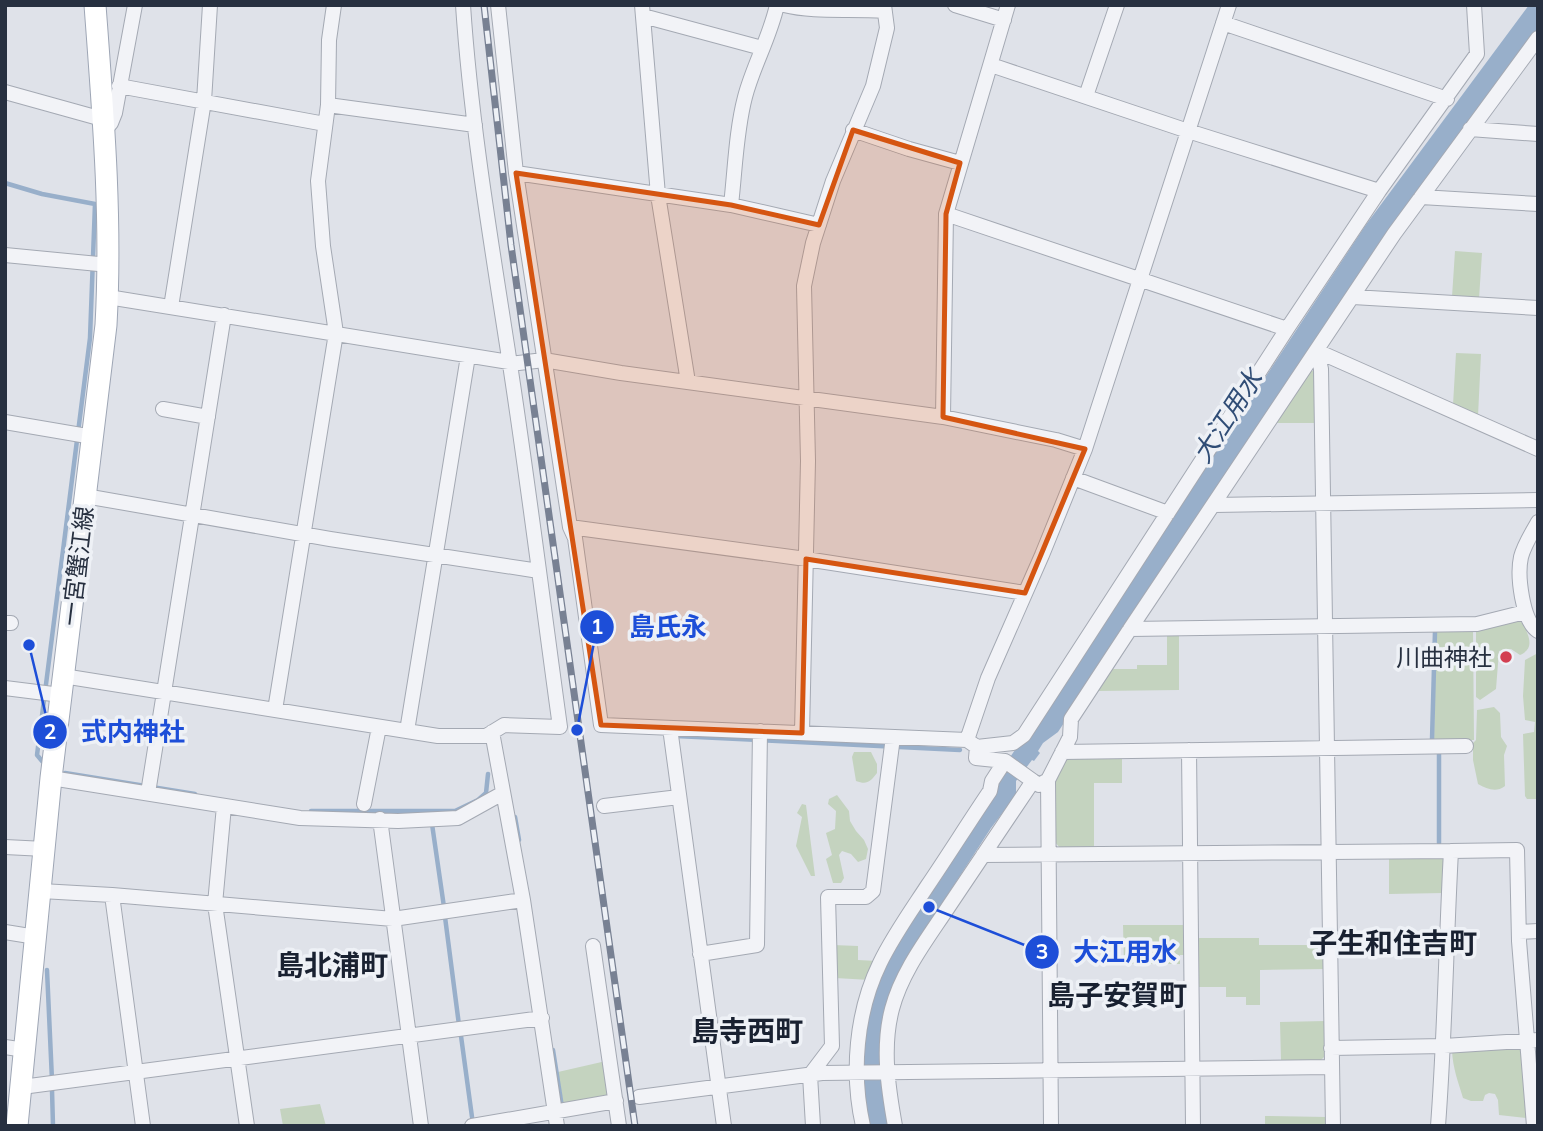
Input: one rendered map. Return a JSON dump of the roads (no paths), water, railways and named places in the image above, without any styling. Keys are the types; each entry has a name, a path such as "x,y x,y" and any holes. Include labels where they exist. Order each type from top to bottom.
{"main road":[{"name":"一宮蟹江線","path":"14,1116 22,1087 15,1049 36,937 45,849 54,690 85,496 83,435 108,297 98,265 103,123 95,5"}],"street":[{"path":"5,92 94,117 103,123 111,123 135,5"},
{"path":"170,307 204,101 210,5"},
{"path":"275,709 336,333 323,246 318,181 328,105 329,40 334,5"},
{"path":"5,688 163,692 438,736 486,736 504,725 560,727 510,363 485,208 463,5"},
{"path":"498,5 516,173 570,527 575,538 601,725 670,728 760,738 802,733 892,744 1013,743 1024,735 1379,191 1477,54 1474,5"},
{"path":"731,205 744,99 772,26 777,5"},
{"path":"784,5 799,9 884,8 887,28 873,86 853,130 819,225 804,286 808,461 802,733"},
{"path":"955,5 1004,20"},
{"path":"943,417 946,214 1008,5"},
{"path":"1086,96 1117,5"},
{"path":"1036,779 1004,761 976,758 972,744 988,678 1026,593 1084,449 1229,5"},
{"path":"688,382 658,195 642,11 762,48"},
{"path":"1223,23 1447,99"},
{"path":"895,1126 884,1072 886,1042 899,987 921,948 1036,779 1062,752 1070,737 1071,719 1353,297 1421,197 1538,38"},
{"path":"990,65 1379,191"},
{"path":"119,86 325,124"},
{"path":"328,105 475,125"},
{"path":"1470,129 1538,134"},
{"path":"853,130 960,163"},
{"path":"516,173 731,205 819,225"},
{"path":"1421,197 1538,204"},
{"path":"946,214 1287,330"},
{"path":"5,255 98,265"},
{"path":"108,297 510,363 544,359 943,417 1056,440 1084,449"},
{"path":"1353,297 1538,308"},
{"path":"149,788 224,315"},
{"path":"1317,351 1538,449"},
{"path":"1317,351 1321,369 1333,1126"},
{"path":"407,731 468,356"},
{"path":"163,409 208,417"},
{"path":"5,422 83,435"},
{"path":"1073,478 1168,513"},
{"path":"85,496 305,535 539,571"},
{"path":"1214,505 1538,500"},
{"path":"1538,522 1524,547 1520,583 1525,612 1532,628 1538,631"},
{"path":"570,527 806,559 1026,593"},
{"path":"1130,629 1477,624 1525,612"},
{"path":"364,804 379,727"},
{"path":"670,728 724,1126"},
{"path":"492,732 523,900 556,1119"},
{"path":"700,954 757,945 760,738"},
{"path":"813,1126 810,1075 832,1046 828,897 866,897 873,891 892,744"},
{"path":"1062,752 1466,746"},
{"path":"1189,750 1193,1126"},
{"path":"863,1126 858,1105 859,1033 879,965 894,937 990,791 992,781 1004,761"},
{"path":"51,778 149,788 224,806 300,818 458,818 503,793"},
{"path":"1036,779 1049,854 1051,1126"},
{"path":"604,806 679,797"},
{"path":"224,806 215,904 247,1126"},
{"path":"380,820 421,1126"},
{"path":"5,847 45,849"},
{"path":"983,855 1517,850 1519,932 1532,1039 1534,1126"},
{"path":"1438,1126 1444,1046 1444,985 1451,851"},
{"path":"41,891 393,919 523,900"},
{"path":"112,895 143,1126"},
{"path":"1519,932 1538,931"},
{"path":"5,932 36,937"},
{"path":"593,946 620,1126"},
{"path":"22,1087 542,1018"},
{"path":"1331,1048 1444,1046 1532,1039"},
{"path":"639,1097 810,1075 857,1072 1331,1067"},
{"path":"472,1126 556,1119 616,1101"}],"water":[{"path":"1529,5 1538,5 1538,29 1389,230 1058,732 1043,743 1038,751 1040,753 1016,781 1016,795 991,828 915,945 880,1045 882,1089 889,1126 868,1126 860,1086 862,1033 881,970 1008,760 1078,661 1365,226"}],"waterway":[{"path":"5,183 42,194 95,204 90,338 37,755 42,761"},
{"path":"1432,740 1435,631"},
{"path":"676,736 960,750"},
{"path":"1439,752 1439,843"},
{"path":"65,773 195,794"},
{"path":"311,811 455,811 486,793 488,774"},
{"path":"515,817 519,840"},
{"path":"432,824 444,907"},
{"path":"445,917 459,1025"},
{"path":"47,970 52,1080"},
{"path":"461,1036 472,1117"},
{"path":"553,1050 562,1107"},
{"path":"52,1090 53,1126"}],"railway":[{"path":"484,5 511,245 635,1126"}],"place":[{"name":"式内神社","path":"29,645"},
{"name":"川曲神社","path":"1506,657"},
{"name":"島氏永","path":"577,730"},
{"name":"大江用水","path":"929,907"}],"district":[{"name":"子生和住吉町","path":"1393,942"},
{"name":"島北浦町","path":"332,964"},
{"name":"島子安賀町","path":"1117,994"},
{"name":"島寺西町","path":"747,1030"}]}
